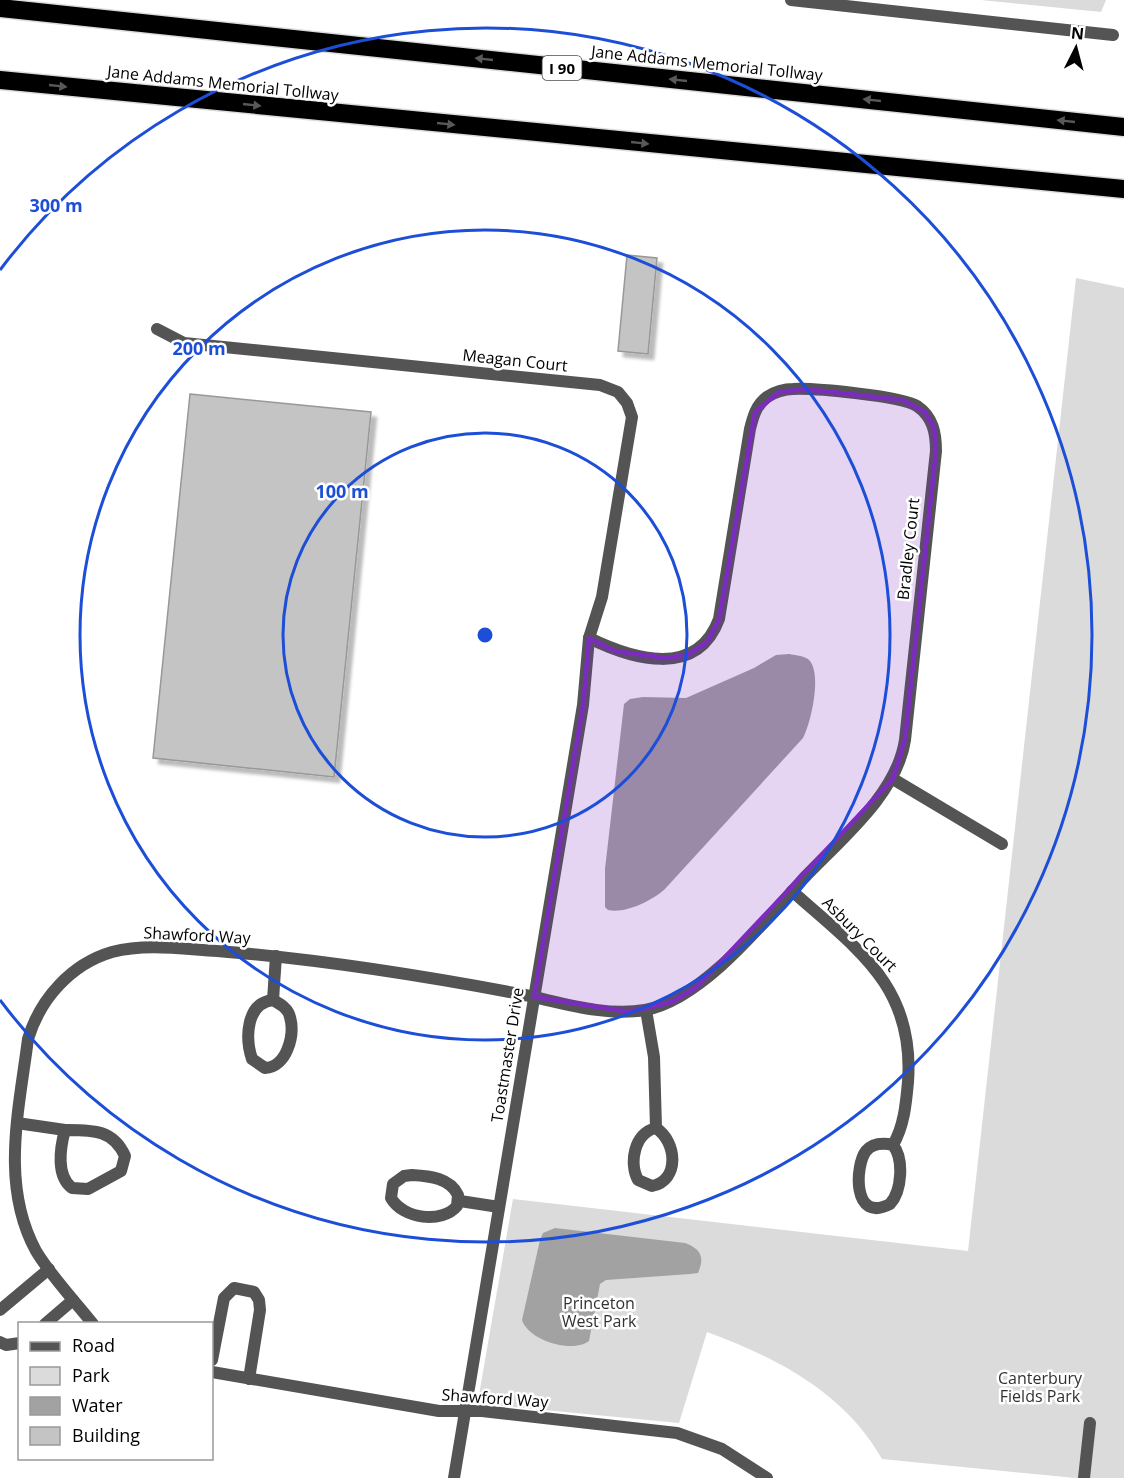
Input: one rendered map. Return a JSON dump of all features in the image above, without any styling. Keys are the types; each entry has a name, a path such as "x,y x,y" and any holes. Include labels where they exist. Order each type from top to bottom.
{"highway":[{"name":"Jane Addams Memorial Tollway","path":"0,8 1124,127"},
{"name":"Jane Addams Memorial Tollway","path":"0,80 1124,189"}],"street":[{"path":"791,0 1113,36"},
{"name":"Meagan Court","path":"157,329 184,343 593,384 618,392 630,410 631,423 602,597 589,638"},
{"name":"Bradley Court","path":"534,997 608,1011 645,1010 672,1002 696,988 792,891 893,779 905,740 936,451 934,427 928,417 915,405 903,400 805,389 791,389 769,396 755,412 750,429 719,619 707,642 687,655 666,658 615,651 589,638"},
{"name":"Toastmaster Drive","path":"454,1478 583,705 589,638"},
{"path":"893,779 1002,844"},
{"name":"Asbury Court","path":"792,891 875,969 885,981 900,1011 909,1044 909,1062 905,1110 893,1145"},
{"name":"Shawford Way","path":"92,1322 49,1269 25,1230 14,1192 12,1159 28,1039 34,1018 58,986 90,961 113,952 148,947 276,956 534,997"},
{"path":"273,1000 276,956"},
{"path":"273,1000 283,1005 290,1016 290,1027 287,1053 281,1063 266,1068 252,1059 249,1035 252,1014 258,1006 273,1000"},
{"path":"645,1010 654,1057 656,1128 669,1142 672,1159 670,1173 666,1180 652,1186 638,1180 634,1169 635,1154 638,1142 650,1130 656,1128"},
{"path":"17,1123 65,1130 99,1131 112,1137 125,1156 121,1171 114,1177 88,1189 72,1188 63,1178 61,1169 62,1141 65,1130"},
{"path":"879,1144 893,1145 899,1152 900,1161 895,1200 885,1207 873,1208 866,1205 860,1195 863,1156 879,1144"},
{"path":"419,1175 451,1184 460,1201 452,1212 445,1216 418,1215 399,1208 391,1198 391,1190 397,1180 404,1176 419,1175"},
{"path":"460,1201 499,1207"},
{"path":"0,1310 49,1269"},
{"path":"213,1355 224,1298 234,1288 245,1288 254,1292 259,1300 260,1310 249,1379"},
{"path":"46,1322 73,1300"},
{"path":"0,1342 6,1345 18,1343"},
{"name":"Shawford Way","path":"213,1372 439,1411 466,1410 677,1434 722,1449 767,1478"},
{"path":"1084,1478 1090,1423"}],"highlighted area":[{"path":"805,389 903,400 925,412 934,427 936,451 905,740 893,779 696,988 672,1002 629,1012 534,997 583,705 589,638 615,651 666,658 687,655 707,642 719,619 755,412 779,392"}],"green space":[{"path":"981,0 1106,0 1101,12"},
{"path":"1076,278 1124,288 1124,1478 1075,1478 882,1459 866,1435 848,1415 806,1380 759,1353 707,1332 679,1423 492,1405 479,1395 513,1199 968,1251"}],"water":[{"path":"789,654 808,659 815,674 812,710 803,738 664,890 638,906 615,911 608,910 605,907 605,869 624,704 630,699 643,697 686,698 754,668 776,655"},
{"path":"555,1228 685,1243 695,1248 700,1254 700,1267 698,1273 606,1280 600,1284 589,1341 572,1346 551,1343 533,1334 522,1320 540,1240 543,1233"}],"building":[{"path":"627,255 657,258 648,354 618,351"},
{"path":"190,394 371,412 334,777 153,758"}],"park label":[{"name":"Princeton West Park","path":"599,1312"},
{"name":"Canterbury Fields Park","path":"1040,1387"}]}
